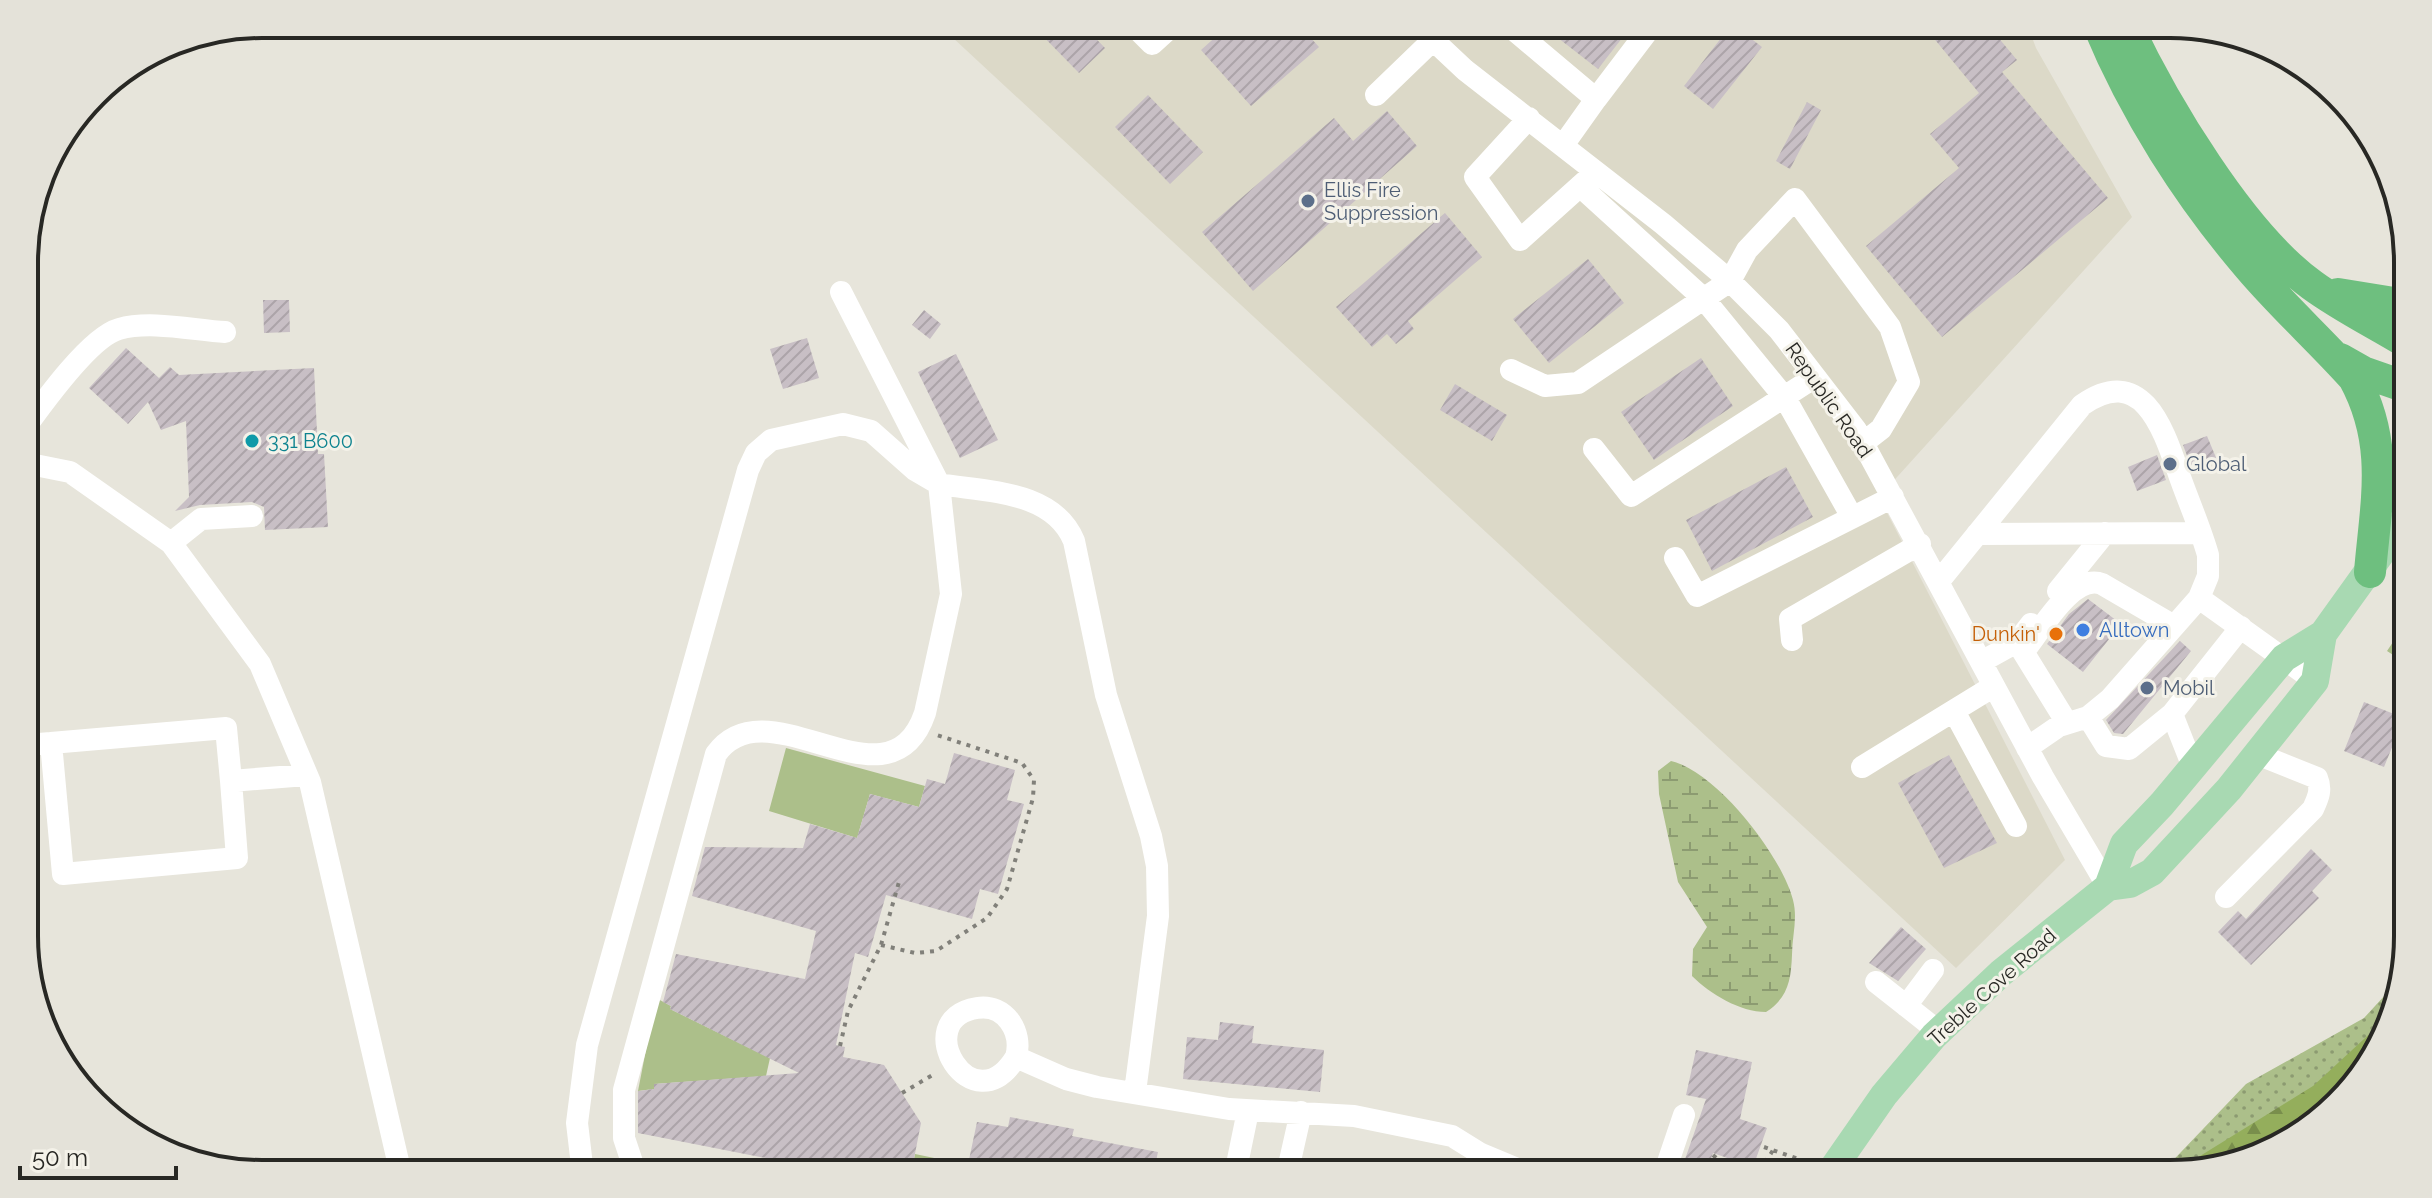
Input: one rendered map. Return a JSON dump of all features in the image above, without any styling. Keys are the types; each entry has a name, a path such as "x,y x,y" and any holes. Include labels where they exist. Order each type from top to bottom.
{"highway":[{"path":"2105,38 2128,88 2169,157 2223,236 2276,298 2334,356 2361,391 2378,440 2379,471 2370,572"},
{"path":"2133,38 2189,139 2265,240 2311,285 2394,335"},
{"path":"2311,285 2346,296 2394,303"},
{"path":"2334,356 2363,372 2394,383"}],"main road":[{"name":"Treble Cove Road","path":"1826,1160 1938,1031 2001,973 2108,887 2124,844 2284,658 2323,634 2394,536"},
{"name":"Treble Cove Road","path":"2108,887 2130,884 2152,872 2257,754 2315,681 2323,634"},
{"path":"2226,729 2257,754"}],"street":[{"path":"1524,38 1596,99"},
{"path":"1564,144 1642,38"},
{"path":"1376,95 1433,40"},
{"name":"Republic Road","path":"1433,40 1465,70 1564,144 1588,179 1730,281 1779,330 1863,443 1940,580 2027,748 2108,887"},
{"path":"1529,118 1475,177 1520,240 1588,179 1704,299 1785,398 1852,517"},
{"path":"1511,370 1545,386 1578,383 1730,281 1747,250 1795,199 1890,327 1909,382 1881,429 1863,443"},
{"path":"631,1160 624,1138 624,1090 716,754 734,736 759,730 872,756 895,748 920,725 951,594 939,484 841,292"},
{"path":"38,412 90,350 116,329 135,326 225,332"},
{"path":"1594,449 1631,496 1815,377"},
{"path":"1940,580 2082,405 2097,396 2114,393 2140,400 2158,418 2200,533 2209,566 2207,582 2199,598 2110,699 2027,748"},
{"path":"581,1160 577,1123 587,1045 751,461 763,446 780,437 835,424 871,431 915,470 939,484 1019,497 1041,505 1062,519 1074,541 1106,695 1151,836 1157,866 1158,916 1135,1092"},
{"path":"38,466 70,472 171,543 260,664 306,775 398,1160"},
{"path":"1675,558 1697,596 1893,497"},
{"path":"171,543 201,519 252,516"},
{"path":"2021,646 2105,533"},
{"path":"1977,534 2200,533"},
{"path":"1792,640 1790,619 1920,544"},
{"path":"1981,662 2021,646 2074,589 2089,581 2102,584 2174,626"},
{"path":"2199,598 2315,681"},
{"path":"2021,646 2078,720 2115,750 2129,749 2172,714 2241,627"},
{"path":"1862,767 1994,686"},
{"path":"1954,711 2016,826"},
{"path":"2172,714 2193,767"},
{"path":"38,744 226,728 237,858 63,874 51,743"},
{"path":"2226,897 2313,809 2321,786 2317,778 2257,754"},
{"path":"231,781 306,775"},
{"path":"1906,1006 1933,970"},
{"path":"1876,982 1938,1031"},
{"path":"975,1008 998,1011 1006,1017 1018,1038 1016,1057 1000,1075 986,1080 963,1074 952,1064 946,1048 949,1029 962,1013 975,1008"},
{"path":"1016,1057 1076,1082 1248,1111 1354,1116 1452,1136 1495,1160"},
{"path":"1238,1160 1248,1111"},
{"path":"1290,1160 1301,1112"},
{"path":"1669,1160 1684,1115"}],"path":[{"path":"881,945 915,953 936,951 987,918 1007,889 1033,798 1034,780 1022,763 942,737 920,725"},
{"path":"840,1046 848,1011 881,945 899,882"},
{"path":"902,1093 952,1064"},
{"path":"1764,1147 1799,1160"},
{"path":"1764,1160 1773,1150"},
{"path":"1713,1155 1717,1160"}],"shaded area":[{"path":"953,38 2032,38 2132,217 1879,497 2065,860 1956,968"}],"green space":[{"path":"2394,640 2394,656 2387,651"},
{"path":"786,748 925,786 919,807 870,794 857,838 769,811"},
{"path":"1671,761 1689,768 1708,781 1745,818 1776,861 1793,900 1791,972 1784,994 1766,1012 1746,1009 1726,1001 1692,976 1693,949 1707,927 1678,882 1659,794 1658,771"},
{"path":"2386,994 2371,1035 2356,1060 2318,1104 2294,1122 2242,1148 2213,1156 2173,1160 2246,1084 2364,1018"},
{"path":"656,998 671,1006 670,1009 770,1058 766,1076 654,1084 654,1089 638,1091"},
{"path":"2373,1031 2338,1084 2294,1122 2242,1148 2196,1158 2313,1086"},
{"path":"915,1154 944,1160 914,1160"}],"building":[{"path":"1045,38 1095,38 1105,48 1079,73"},
{"path":"1214,38 1311,38 1319,47 1251,106 1201,50"},
{"path":"1558,38 1622,38 1598,69"},
{"path":"1721,38 1750,38 1762,47 1713,109 1684,86"},
{"path":"1934,38 1999,38 2017,60 2002,72 2108,198 1942,337 1866,246 1959,168 1930,134 1979,93"},
{"path":"1148,95 1203,152 1170,184 1115,127"},
{"path":"1807,102 1821,110 1790,169 1776,161"},
{"path":"1387,111 1417,146 1253,291 1202,232 1334,118 1353,141"},
{"path":"1445,213 1482,257 1408,321 1414,329 1396,344 1387,334 1372,347 1336,307"},
{"path":"1588,259 1624,303 1549,363 1513,319"},
{"path":"263,300 289,300 290,332 264,333"},
{"path":"924,310 941,324 930,339 912,325"},
{"path":"807,338 819,378 783,389 770,349"},
{"name":"331 B600","path":"126,348 159,378 170,367 179,375 314,368 318,454 324,454 328,527 265,530 264,507 252,502 200,505 175,511 189,497 186,421 161,430 148,402 128,424 89,388"},
{"path":"956,354 998,440 960,458 918,372"},
{"path":"1701,358 1733,406 1654,460 1621,412"},
{"path":"1455,384 1507,415 1492,441 1440,410"},
{"path":"2207,436 2217,460 2192,469 2183,445"},
{"path":"2157,455 2166,480 2137,491 2128,467"},
{"path":"1786,467 1813,517 1712,571 1686,520"},
{"name":"Alltown","path":"2088,599 2121,624 2083,672 2047,644 2069,614"},
{"path":"2180,641 2191,651 2123,734 2114,733 2106,720"},
{"path":"2364,702 2394,714 2394,742 2384,767 2344,751"},
{"path":"954,753 1015,770 1007,800 1024,804 998,894 980,889 972,919 886,895 868,957 855,953 836,1045 845,1047 843,1057 884,1065 921,1123 914,1160 771,1160 638,1133 638,1091 654,1089 654,1084 799,1073 670,1009 671,1006 663,1002 676,954 805,979 816,931 692,896 705,847 803,848 810,824 857,838 870,794 919,807 927,779 945,784"},
{"path":"1949,755 1997,843 1944,868 1898,783"},
{"path":"2311,849 2332,870 2312,891 2319,898 2251,965 2218,932 2238,911 2246,919"},
{"path":"1901,927 1926,949 1898,981 1869,963"},
{"path":"1220,1022 1254,1026 1252,1043 1324,1050 1320,1092 1183,1079 1187,1037 1218,1040"},
{"path":"1696,1050 1752,1062 1740,1119 1767,1128 1756,1160 1733,1160 1713,1153 1711,1160 1685,1160 1706,1099 1686,1095"},
{"path":"1010,1117 1074,1129 1072,1136 1158,1152 1156,1160 969,1160 977,1122 1008,1127"}],"place":[{"name":"Ellis Fire Suppression","path":"1308,201"},
{"name":"331 B600","path":"252,441"},
{"name":"Global","path":"2170,464"},
{"name":"Alltown","path":"2083,630"},
{"name":"Dunkin'","path":"2056,634"},
{"name":"Mobil","path":"2147,688"}]}
